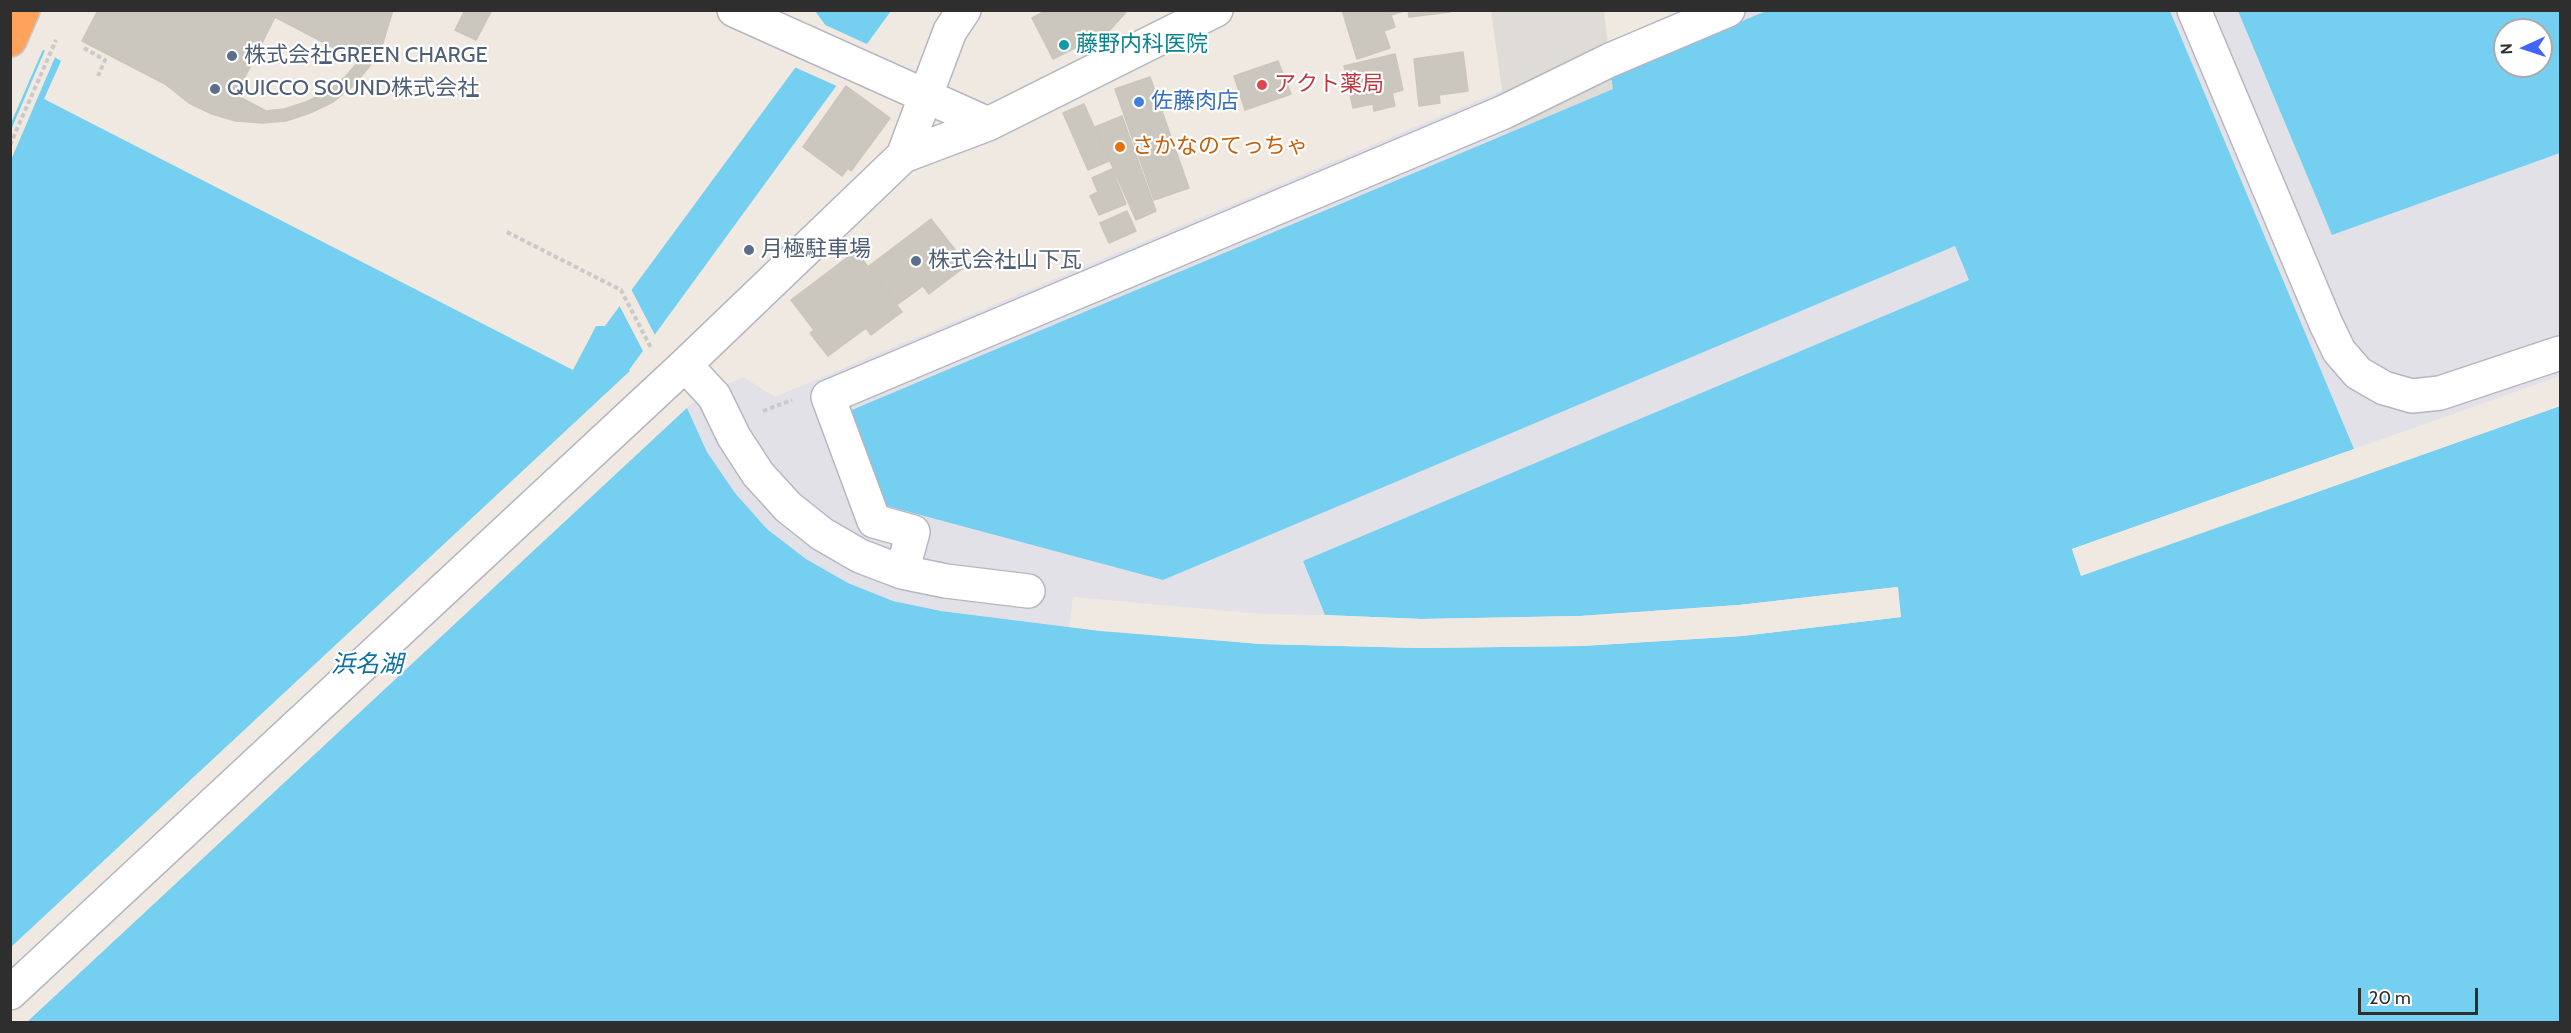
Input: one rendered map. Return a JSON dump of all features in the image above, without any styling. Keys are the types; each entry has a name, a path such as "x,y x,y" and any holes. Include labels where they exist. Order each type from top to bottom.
{"street":[{"path":"734,10 988,124"},
{"path":"903,156 950,32 964,10"},
{"path":"10,993 675,374 903,156 988,124 1216,10"},
{"path":"902,572 913,532 874,521 828,397 1494,116 1610,60 1728,10"},
{"path":"2194,10 2338,351 2358,373 2384,388 2412,396 2440,393 2560,353"},
{"path":"675,374 714,396 734,438 758,474 788,507 822,534 851,551 902,572 946,581 1028,591"}],"path":[{"path":"10,145 56,40"},
{"path":"84,48 105,60 98,76"},
{"path":"507,232 621,290 650,345"},
{"path":"762,412 790,400"}],"shaded area":[{"path":"1491,11 1604,11 1613,89 1508,133"},
{"path":"1690,11 1766,11 1612,75 1613,89 848,412 1955,246 1969,280 1303,561 1325,615 1262,614 1073,597 1069,627 941,611 893,601 848,583 806,559 767,529 735,493 707,452 687,408 698,397 743,377 775,397"},
{"path":"2170,11 2238,11 2332,235 2560,153 2560,376 2354,449"}],"water":[{"name":"浜名湖","path":"815,11 891,11 629,370 687,408 707,452 735,493 767,529 806,559 848,583 893,601 941,611 1100,631 1261,644 1421,648 1582,646 1742,636 1901,617 1897,587 1739,605 1580,616 1421,619 1325,615 1303,561 1969,280 1955,246 1163,580 887,506 847,412 1613,89 1611,76 1766,11 2170,11 2354,449 2072,549 2081,575 2560,406 2560,1022 11,1022 10,29 61,61 44,99 573,370 596,326 605,326 826,26"},
{"path":"2238,11 2560,11 2560,153 2332,235"}],"pier":[{"path":"821,23 869,45 839,87 792,66 822,26"},
{"path":"10,25 44,47 11,123"},
{"path":"46,48 56,55 11,160 11,130"},
{"path":"630,287 656,337 644,353 618,303"},
{"path":"631,370 689,406 27,1022 11,1022 11,947"},
{"path":"2560,403 2560,406 2081,576 2072,549 2357,448 2355,452 2076,551 2083,572"},
{"path":"1898,587 1901,617 1742,636 1582,646 1421,648 1261,644 1069,627 1069,624 1261,641 1421,645 1582,643 1742,633 1898,615 1895,590 1739,608 1580,619 1421,622 1325,618 1322,615 1421,619 1580,616 1739,605"}],"building":[{"path":"98,10 393,10 382,46 369,67 353,86 333,102 286,121 262,123 236,121 212,114 189,103 165,84 82,41","holes":["275,17 359,61 327,92 284,109 266,111 236,95"]},
{"path":"465,10 492,10 476,40 455,30"},
{"name":"藤野内科医院","path":"1047,10 1127,11 1109,31 1053,59 1032,18"},
{"path":"1342,10 1404,11 1391,15 1395,27 1384,31 1390,48 1357,59"},
{"path":"1408,10 1450,10 1450,12 1409,17"},
{"path":"1463,52 1468,91 1439,95 1440,103 1419,106 1414,59"},
{"path":"1395,54 1403,90 1392,93 1395,106 1374,111 1373,104 1353,108 1344,66"},
{"name":"アクト薬局","path":"1278,61 1291,94 1245,110 1234,76"},
{"path":"1150,77 1189,188 1154,200 1115,89"},
{"path":"846,86 890,118 851,171 848,168 842,176 803,147"},
{"path":"1084,104 1109,161 1088,170 1063,113"},
{"path":"1122,116 1156,211 1136,220 1095,127"},
{"path":"1112,169 1126,204 1099,215 1090,196 1098,192 1092,178"},
{"path":"1127,211 1136,231 1109,243 1100,223"},
{"path":"931,219 967,265 929,294 923,286 898,304 869,266"},
{"path":"856,251 902,312 871,335 866,328 828,356 810,333 814,330 791,300"}],"place":[{"name":"藤野内科医院","path":"1064,45"},
{"name":"株式会社GREEN CHARGE","path":"232,56"},
{"name":"アクト薬局","path":"1262,85"},
{"name":"QUICCO SOUND株式会社","path":"215,89"},
{"name":"佐藤肉店","path":"1139,102"},
{"name":"さかなのてっちゃ","path":"1120,147"},
{"name":"月極駐車場","path":"749,250"},
{"name":"株式会社山下瓦","path":"916,261"}]}
